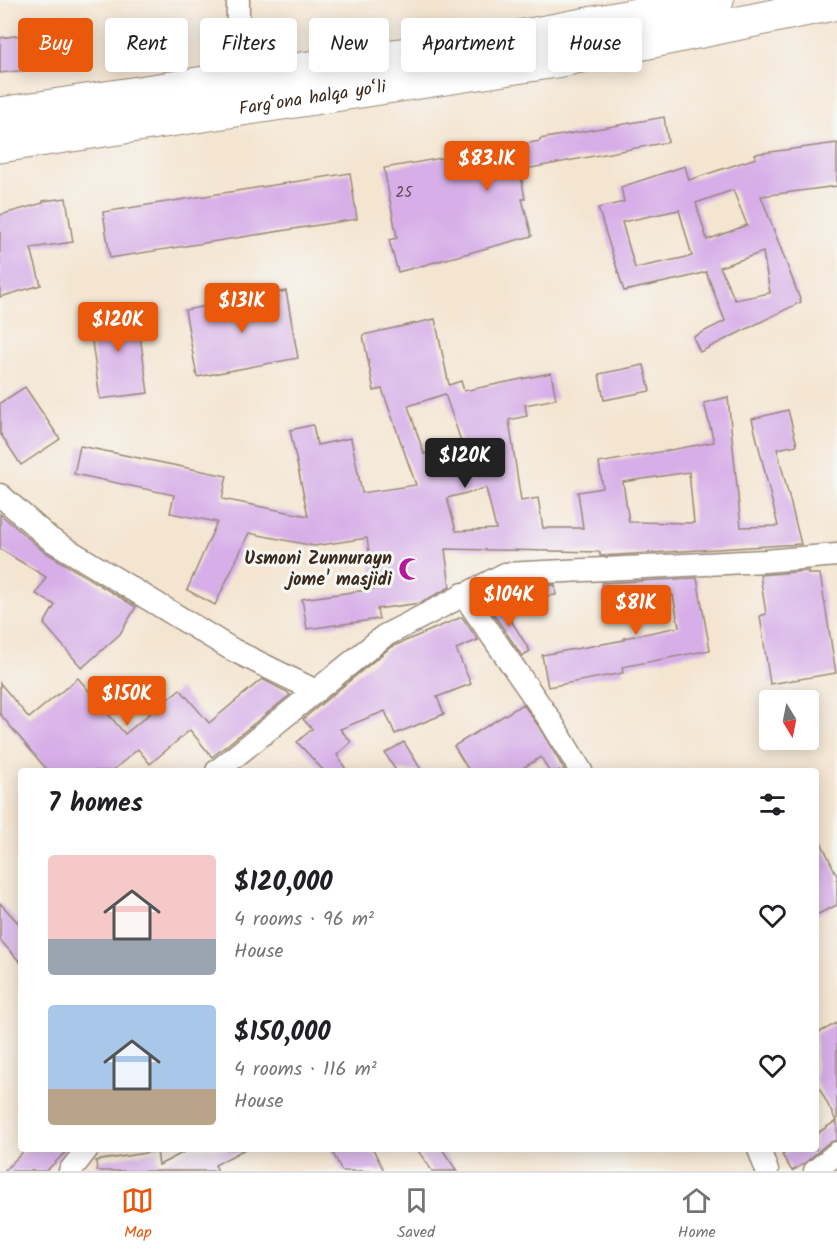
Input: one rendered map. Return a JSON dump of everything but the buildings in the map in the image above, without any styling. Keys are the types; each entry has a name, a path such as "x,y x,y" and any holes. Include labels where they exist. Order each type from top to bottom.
{"highway":[{"name":"Farg‘ona halqa yo‘li","path":"0,114 492,42 717,0"},
{"name":"Farg‘ona halqa yo‘li","path":"0,146 556,61 837,3"}],"street":[{"path":"237,78 238,0"},
{"path":"0,495 50,539 233,650 316,691"},
{"path":"221,768 384,636 505,574 765,561 837,555"},
{"path":"463,594 550,720 579,768"},
{"path":"70,1171 85,1152"},
{"path":"760,1152 768,1171"},
{"path":"815,1171 837,1153"}],"place":[{"name":"Usmoni Zunnurayn jome' masjidi","path":"410,569"}]}
